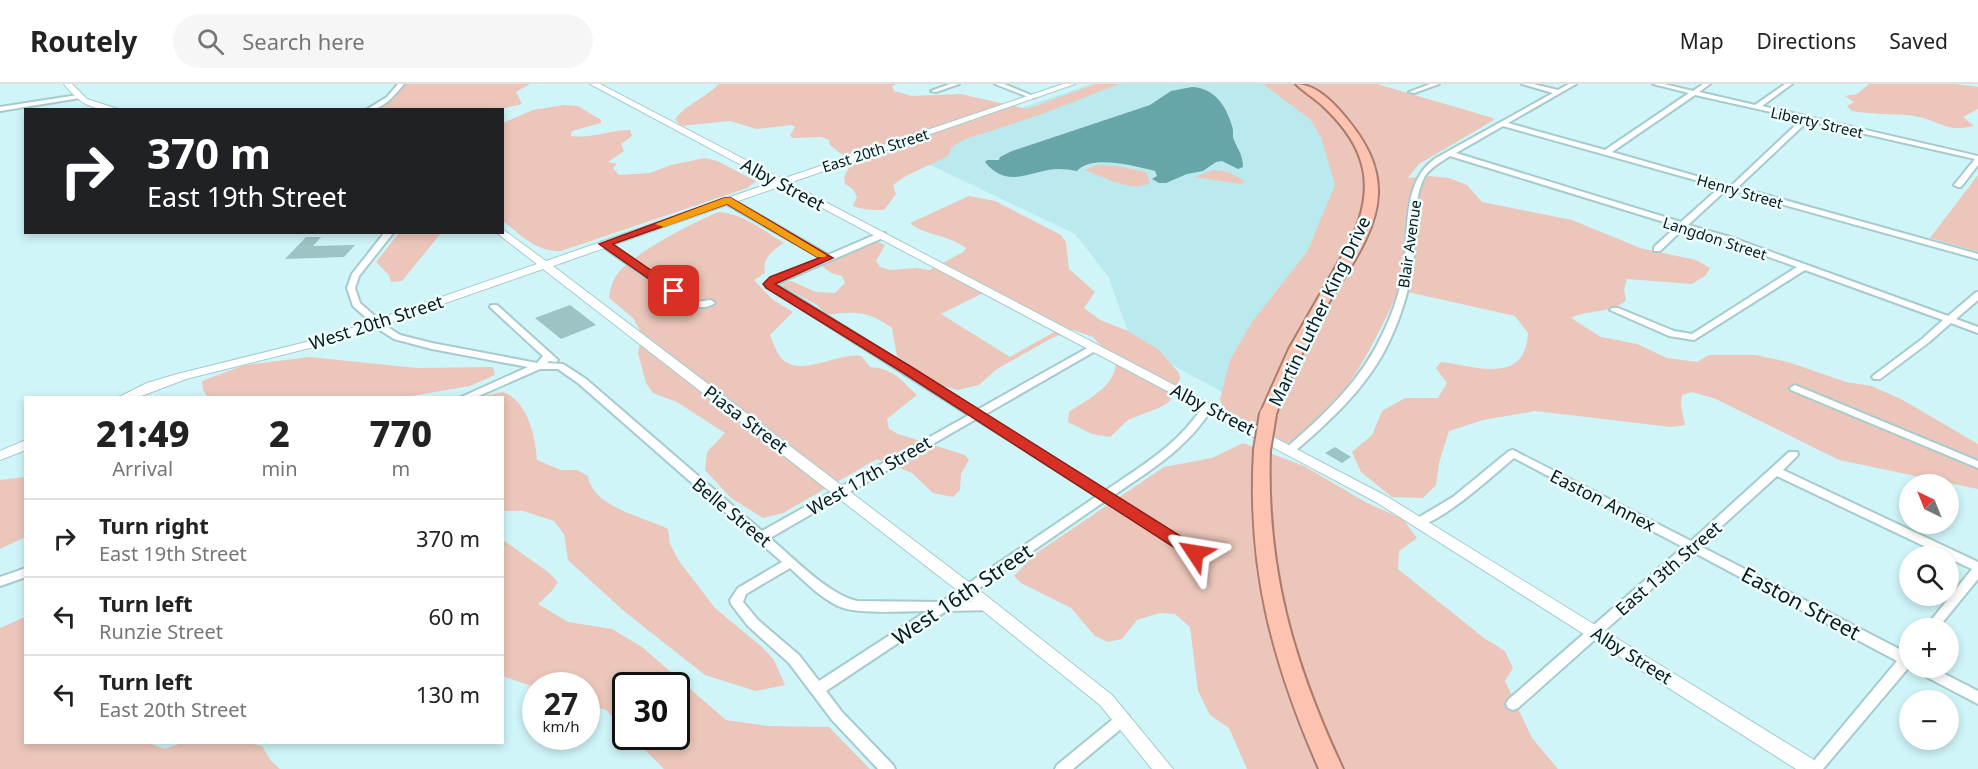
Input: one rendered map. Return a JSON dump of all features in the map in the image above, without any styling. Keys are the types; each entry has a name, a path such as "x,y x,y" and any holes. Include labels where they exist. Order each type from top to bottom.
{"highway":[{"name":"Martin Luther King Drive","path":"1301,84 1331,109 1354,136 1369,169 1372,195 1358,237 1284,372 1268,414 1262,450 1260,510 1263,553 1272,598 1293,674 1330,769"}],"street":[{"path":"68,84 78,97 109,108"},
{"path":"371,108 389,98 401,84"},
{"name":"Alby Street","path":"597,84 1290,450 1420,522 1813,769"},
{"path":"934,91 956,84"},
{"path":"998,84 1033,97"},
{"name":"East 20th Street","path":"544,265 780,182 1071,84"},
{"path":"1412,92 1436,84"},
{"path":"1525,84 1558,92"},
{"name":"Blair Avenue","path":"1290,450 1341,406 1378,355 1403,293 1419,180 1428,168 1573,84"},
{"name":"Liberty Street","path":"1656,84 1978,159"},
{"path":"1605,153 1707,84"},
{"path":"1755,108 1789,84"},
{"path":"0,109 78,97"},
{"path":"1657,249 1805,120"},
{"name":"Henry Street","path":"1503,124 1978,257"},
{"name":"Langdon Street","path":"1450,154 1737,243 1978,330"},
{"path":"1958,185 1978,159"},
{"path":"728,201 827,258"},
{"path":"388,234 355,276 351,288 356,304 389,333 406,340 539,366 560,366"},
{"name":"Piasa Street","path":"504,234 989,607"},
{"path":"882,236 769,284 1195,553"},
{"path":"605,244 685,300 696,305 711,303"},
{"name":"West 20th Street","path":"128,396 166,380 331,338 544,265"},
{"path":"1615,310 1672,334 1687,337 1703,333 1802,268"},
{"path":"1877,377 1978,295"},
{"name":"Belle Street","path":"494,307 548,356 582,381 685,472 763,536 820,588 843,603 857,606 989,607"},
{"name":"West 17th Street","path":"763,536 1094,348"},
{"path":"469,396 539,366 548,356"},
{"path":"1795,388 1978,465"},
{"name":"West 16th Street","path":"816,690 943,607 1184,440 1208,407"},
{"path":"0,456 24,445"},
{"name":"Easton Annex","path":"1420,522 1457,500 1513,453 1693,546"},
{"name":"East 13th Street","path":"1513,704 1693,546 1793,454"},
{"path":"1776,471 1978,569 1939,618"},
{"name":"Easton Street","path":"1693,546 1899,653"},
{"path":"791,562 742,591 736,600 739,608 794,659 816,690 888,769"},
{"path":"0,582 24,573"},
{"path":"989,607 1106,700 1163,769"},
{"path":"1813,769 1899,669"},
{"path":"1941,678 1978,698"},
{"path":"1062,769 1123,719"}],"shaded area":[{"path":"405,84 530,84 516,92 522,104 504,108 376,108 392,100"},
{"path":"719,84 896,84 892,86 894,91 912,96 961,94 1027,109 1096,84 1119,84 1045,113 963,140 952,147 948,156 906,176 893,185 896,194 884,210 853,206 857,197 853,189 845,184 844,177 852,162 830,145 829,140 821,137 792,138 790,135 795,127 792,125 757,129 730,121 681,126 675,119"},
{"path":"1091,84 1269,84 1321,124 1347,184 1239,401 1132,343 1108,276 1075,234 899,150"},
{"path":"1263,84 1377,84 1493,118 1494,120 1419,164 1408,178 1431,176 1449,178 1467,185 1482,202 1572,220 1640,248 1696,260 1710,268 1706,275 1692,284 1627,279 1624,290 1626,300 1614,307 1571,318 1601,337 1637,344 1667,358 1697,362 1709,355 1755,355 1788,362 1846,382 1871,386 1901,399 1978,444 1978,489 1959,485 1959,474 1906,474 1839,460 1716,399 1692,392 1682,395 1681,406 1685,425 1671,427 1535,411 1483,420 1449,431 1439,463 1436,485 1423,498 1392,497 1361,472 1352,452 1372,435 1382,411 1405,398 1438,398 1447,383 1436,368 1441,362 1484,369 1509,367 1525,350 1528,333 1515,316 1399,290 1354,376 1323,416 1306,432 1287,443 1224,409 1220,399 1230,360 1252,322 1307,252 1335,185 1321,137 1310,119"},
{"path":"1869,84 1956,84 1978,87 1978,109 1963,117 1974,126 1956,128 1914,116 1852,111 1847,106 1854,102 1845,96 1857,94"},
{"path":"1192,87 1213,94 1223,105 1232,126 1233,138 1243,167 1238,169 1222,161 1216,162 1203,171 1187,174 1166,183 1159,183 1152,179 1157,176 1155,171 1114,163 1092,163 1077,171 1055,169 1015,177 1000,174 985,162 999,160 1000,157 1012,151 1150,105 1171,91"},
{"path":"564,105 578,106 601,120 601,123 572,131 571,136 630,130 632,136 621,144 624,151 608,162 617,164 613,168 619,175 650,173 671,165 705,158 717,161 756,181 747,188 561,251 544,249 529,242 504,222 504,123 533,110"},
{"path":"1097,165 1117,166 1146,172 1150,183 1142,186 1125,185 1084,170"},
{"path":"1213,170 1228,172 1245,181 1241,184 1195,177"},
{"path":"1978,175 1978,252 1930,238"},
{"path":"969,196 995,201 1061,235 1066,242 1069,269 1095,292 1084,308 1100,320 1128,331 1159,350 1179,373 1180,379 1170,401 1128,420 1110,437 1092,434 1068,422 1069,412 1106,385 1114,371 1116,362 1093,337 1073,330 1052,338 997,369 979,385 958,390 939,385 897,356 892,328 883,322 861,314 827,315 817,305 784,287 782,283 791,281 816,292 835,293 845,283 842,276 831,273 823,267 827,262 878,242 885,245 876,261 880,267 890,270 916,268 930,270 963,252 966,248 910,223","holes":["983,293 1056,331 1010,357 941,314"]},
{"path":"719,212 745,219 784,243 767,259 765,273 754,280 772,299 793,312 770,335 781,358 791,365 801,366 842,357 861,356 870,367 885,370 901,380 917,395 887,419 889,429 898,434 965,455 969,460 961,474 960,490 953,497 933,493 912,473 877,459 783,513 763,518 731,498 705,470 707,452 725,433 677,402 653,393 646,383 638,353 642,334 633,318 609,298 616,276 634,259 679,231"},
{"path":"398,234 440,234 402,281 391,282 389,275 376,262"},
{"path":"309,357 417,368 493,367 495,375 470,386 411,396 207,396 202,381 245,365"},
{"path":"503,392 518,403 529,420 537,460 561,470 577,470 588,476 599,496 609,503 620,510 668,529 670,544 679,561 715,608 762,647 774,660 785,685 756,691 705,675 625,612 568,560 564,534 554,521 523,511 504,511 504,396 484,396"},
{"path":"1243,443 1304,466 1367,503 1403,519 1417,538 1399,551 1398,569 1484,638 1505,651 1513,668 1505,681 1532,738 1558,769 1247,769 1229,728 1210,715 1198,691 1190,627 1175,614 1159,613 1137,620 1122,639 1108,642 1095,636 1071,608 1021,583 1014,576 1035,554 1164,467 1212,458"},
{"path":"24,477 24,537 0,549 0,480"},
{"path":"504,541 548,572 558,582 538,604 568,622 612,629 642,647 671,672 612,672 612,716 606,710 600,708 600,672 522,672 522,683 504,675"},
{"path":"24,617 24,744 151,744 165,749 179,744 253,744 262,746 271,761 280,769 0,769 0,628"},
{"path":"690,689 726,720 767,726 829,727 870,769 664,769 645,750 690,750"}],"building":[{"path":"306,237 321,237 313,246 355,245 344,257 285,259"},
{"path":"570,305 596,325 561,339 535,318"},
{"path":"1335,447 1351,457 1342,463 1325,453"}],"slow traffic":[{"path":"660,224 728,201 821,255"}],"route":[{"path":"674,291 605,244 728,201 827,258 774,279 770,282 770,286 906,369 1195,553"}]}
